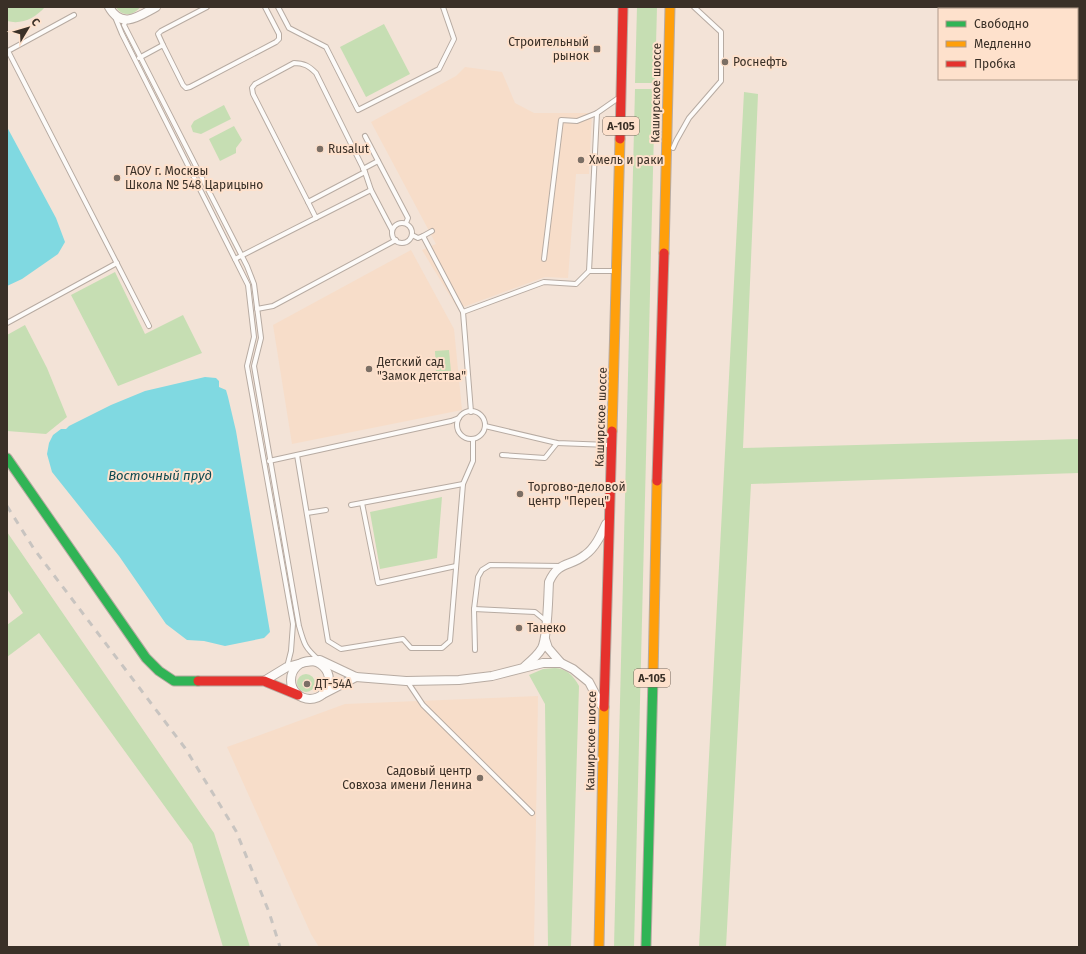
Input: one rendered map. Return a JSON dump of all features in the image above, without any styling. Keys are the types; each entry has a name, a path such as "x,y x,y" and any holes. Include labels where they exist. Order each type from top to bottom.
{"main road":[{"name":"Каширское шоссе","path":"599,947 623,7"},
{"name":"Каширское шоссе","path":"646,947 670,7"},
{"path":"7,458 146,658 159,671 174,680 264,681 298,695"}],"street":[{"path":"140,16 146,7"},
{"path":"111,9 121,19 126,20 134,19 156,7"},
{"path":"523,668 538,653 545,639 549,582 556,570 561,566 585,555 598,541 610,515"},
{"path":"545,639 548,648 560,663"},
{"path":"264,681 287,667 320,660 356,677 406,681 459,680 492,676 543,662 560,663 573,669 589,682 604,709"},
{"path":"322,694 328,684 328,678 323,667 318,663 306,662 300,664 292,673 292,685 294,691 304,698 317,698 356,677"}],"lane":[{"path":"207,7 158,34 183,85 186,88 276,42 280,38 265,7"},
{"path":"278,7 289,28 326,47 358,110 439,69 454,39 443,7"},
{"path":"667,165 676,140 689,118 720,81 721,32 694,7"},
{"path":"111,9 122,34 248,285 254,338 247,366 294,624 292,645 287,667"},
{"path":"74,15 8,51 150,326"},
{"path":"126,20 124,25 242,256 254,284 260,338 254,366 270,461 302,640 307,650 320,660"},
{"path":"135,60 163,45"},
{"path":"316,218 253,94 252,88 255,84 294,63 302,63 310,67 316,74 364,170 371,190 392,230 392,235 396,240 402,243 407,242 412,234 410,226 406,223 397,224 392,230"},
{"path":"544,259 561,120 577,121 597,113 621,96"},
{"path":"463,312 544,282 576,284 589,271 597,113"},
{"path":"365,136 408,218 406,223"},
{"path":"308,202 378,161"},
{"path":"235,259 371,190"},
{"path":"412,234 418,238 432,231"},
{"path":"423,236 463,312 471,412"},
{"path":"257,309 273,306 396,240"},
{"path":"7,323 117,263"},
{"path":"589,271 617,272"},
{"path":"535,286 538,291"},
{"path":"265,462 451,421 471,412 479,414 484,422 485,426 481,435 474,439 469,439 461,435 457,427 459,418"},
{"path":"485,426 557,443 612,445"},
{"path":"297,455 328,641 342,649 403,639 411,648 442,648 450,642 463,484 473,461 474,439"},
{"path":"502,456 545,458 557,443"},
{"path":"351,505 463,484"},
{"path":"362,503 378,583 456,566"},
{"path":"307,513 326,510"},
{"path":"475,650 474,610 478,577 482,570 490,566 561,566"},
{"path":"474,610 535,612 546,622"},
{"path":"406,681 423,705 532,813"}],"shaded area":[{"path":"465,67 502,72 515,103 534,113 592,113 589,174 576,174 568,278 545,277 458,309 422,250 436,244 371,122 456,76"},
{"name":"Детский сад \"Замок детства\"","path":"411,250 454,329 462,410 292,444 273,325"},
{"path":"538,696 534,947 319,947 311,934 227,747 345,704"}],"green space":[{"path":"7,7 45,7 28,20 13,22 7,21"},
{"path":"116,7 140,7 131,14 125,14"},
{"path":"637,7 657,7 655,83 635,83"},
{"path":"384,24 410,74 366,97 340,47"},
{"path":"635,89 655,89 634,947 614,947"},
{"path":"744,92 758,94 743,448 1079,439 1079,473 751,484 726,947 699,947"},
{"path":"224,105 231,119 201,134 193,132 191,126 194,121"},
{"path":"234,126 242,140 236,148 236,153 220,161 209,139"},
{"path":"115,272 145,334 183,315 202,353 118,386 71,295"},
{"path":"25,325 47,368 67,417 46,434 7,431 7,335"},
{"path":"449,350 451,372 436,373 435,351"},
{"path":"442,497 437,558 380,569 370,512"},
{"path":"7,532 214,833 250,947 223,947 192,844 39,633 7,657 7,625 23,613 7,589"},
{"path":"555,668 569,673 579,686 571,947 548,947 545,704 529,675 543,669"},
{"path":"302,674 310,674 315,679 313,690 310,692 302,692 297,687 297,679"}],"water":[{"path":"7,127 56,218 65,242 58,254 22,279 7,286"},
{"name":"Восточный пруд","path":"205,377 216,378 219,381 219,387 226,390 228,397 236,431 270,632 264,638 225,646 204,641 187,640 166,624 119,556 52,472 47,454 49,443 53,435 61,429 66,429 69,426 111,405 145,391"}],"railway":[{"path":"7,506 34,549 185,748 236,831 269,912 280,947"}],"traffic: fast":[{"path":"7,458 146,658 159,671 174,681 198,681"},
{"path":"646,947 653,677"}],"traffic: slow":[{"path":"664,253 670,7"},
{"path":"612,431 620,139"},
{"path":"653,677 657,481"},
{"path":"599,947 604,707"}],"traffic: jam":[{"path":"620,139 623,7"},
{"path":"657,481 664,253"},
{"path":"604,707 612,431"},
{"path":"198,681 264,681 298,695"}],"place":[{"name":"Строительный рынок","path":"597,49"},
{"name":"Роснефть","path":"725,62"},
{"name":"Rusalut","path":"320,149"},
{"name":"Хмель и раки","path":"581,160"},
{"name":"ГАОУ г. Москвы Школа № 548 Царицыно","path":"117,178"},
{"name":"Детский сад \"Замок детства\"","path":"369,369"},
{"name":"Торгово-деловой центр \"Перец\"","path":"520,494"},
{"name":"Танеко","path":"519,628"},
{"name":"ДТ-54А","path":"307,684"},
{"name":"Садовый центр Совхоза имени Ленина","path":"480,778"}]}
